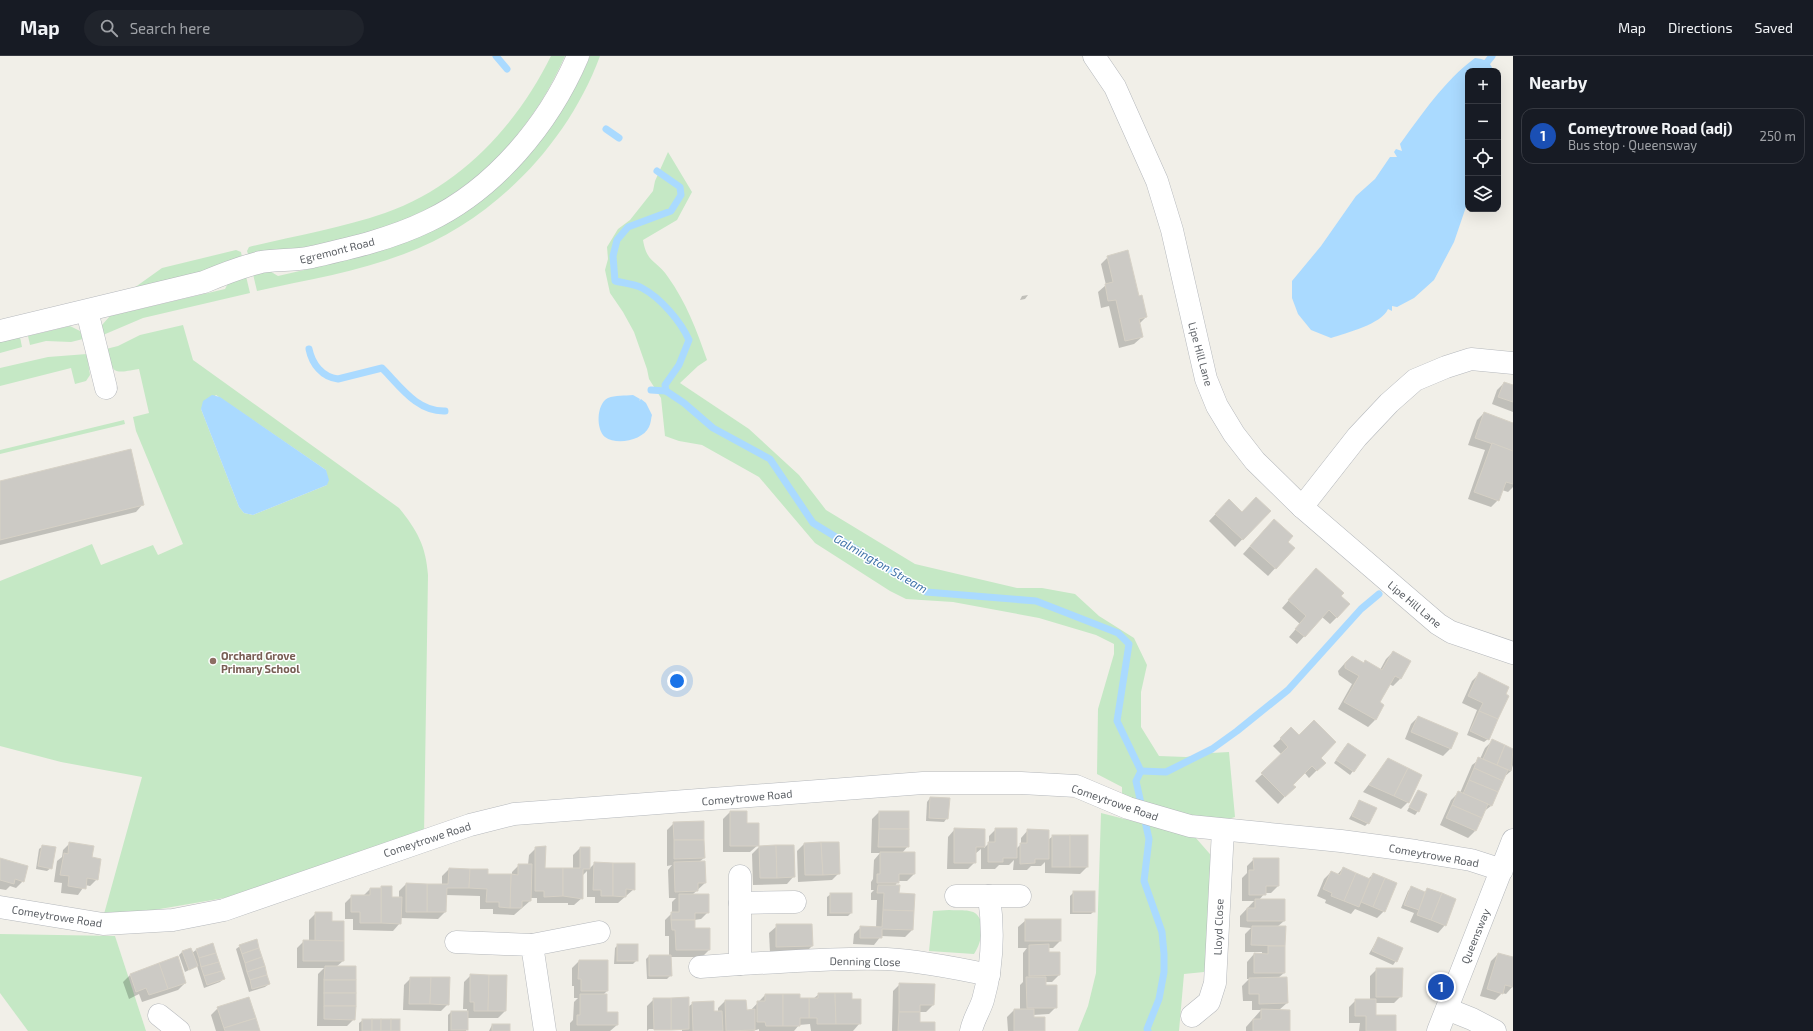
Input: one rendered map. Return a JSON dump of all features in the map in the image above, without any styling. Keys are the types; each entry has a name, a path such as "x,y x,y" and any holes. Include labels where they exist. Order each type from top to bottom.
{"street":[{"name":"Egremont Road","path":"0,331 204,282 232,270 262,262 298,260 345,249 389,237 428,221 452,208 486,182 521,147 559,96 578,56"},
{"name":"Lipe Hill Lane","path":"1094,56 1115,87 1157,181 1172,230 1206,379 1217,406 1234,434 1255,461 1302,507 1438,624 1451,632 1509,651"},
{"path":"87,311 106,388"},
{"path":"1302,507 1358,437 1389,403 1415,380 1446,367 1471,359 1513,363"},
{"name":"Comeytrowe Road","path":"0,906 103,924 173,920 224,910 470,824 514,814 923,783 1021,783 1076,786 1128,808 1158,818 1190,826 1341,841 1424,852 1471,860 1502,870"},
{"name":"Lloyd Close","path":"1192,1016 1209,1002 1215,984 1222,830"},
{"name":"Queensway","path":"1438,1031 1513,840"},
{"path":"740,876 740,964"},
{"path":"956,896 1020,896"},
{"path":"971,1031 983,1001 989,975 993,941 990,896"},
{"path":"740,903 795,902"},
{"path":"456,942 532,945 600,932"},
{"path":"532,945 545,1031"},
{"name":"Denning Close","path":"700,967 837,959 888,959 945,966 989,975"},
{"path":"1447,1009 1472,1019 1495,1031"},
{"path":"159,1015 179,1031"}],"green space":[{"path":"551,56 565,56 540,104 506,148 466,185 443,200 399,222 336,241 250,260 247,251 249,247 334,227 385,213 412,202 438,187 462,170 483,151 503,129 521,106"},
{"path":"590,56 600,56 586,89 568,120 547,149 523,176 468,222 437,240 404,254 368,266 257,291 252,270 263,267 278,276 357,257 408,241 433,231 456,218 478,202 491,190 545,129 570,95"},
{"path":"668,152 692,192 677,220 643,240 647,254 664,272 686,307 707,360 698,366 680,383 749,429 799,475 826,510 915,564 1017,588 1042,588 1075,594 1099,616 1134,638 1147,665 1141,692 1141,727 1159,756 1186,757 1229,752 1235,817 1219,822 1156,811 1122,797 1122,787 1097,774 1098,709 1114,654 1114,644 1096,635 1039,618 953,602 906,599 890,591 815,543 759,477 702,445 679,441 665,436 661,398 649,379 634,332 610,293 605,270 608,259 607,247 618,229 630,220 653,191 655,181"},
{"path":"236,250 241,252 243,262 134,288 162,268"},
{"path":"245,272 250,293 143,318 103,335 102,325 110,316 225,289 233,274"},
{"name":"Orchard Grove Primary School","path":"183,325 193,360 399,508 416,531 423,547 428,575 424,837 230,897 154,910 104,914 142,777 61,762 0,746 0,581 92,544 101,565 153,545 158,555 183,544 136,431 133,417 149,413 139,369 119,372 116,371 111,364 106,349 118,346 140,335","holes":["216,395 326,470 327,485 253,515 244,513 239,507 201,409"]},
{"path":"70,326 80,331 83,339 71,342 46,341 30,345 28,336"},
{"path":"20,337 22,347 0,353 0,342"},
{"path":"87,354 90,375 86,381 75,384 71,368 0,386 0,368 48,357"},
{"path":"124,420 125,424 0,454 0,450"},
{"path":"1101,813 1195,837 1216,861 1213,964 1204,972 1184,974 1179,1031 1078,1031 1088,1006 1096,973"},
{"path":"933,911 969,911 975,913 979,917 982,933 979,945 974,954 929,951"},
{"path":"0,934 115,936 146,1031 28,1031 0,993"}],"water":[{"path":"1475,58 1487,61 1492,68 1465,68 1465,210 1454,242 1434,280 1414,298 1397,307 1392,306 1392,311 1388,309 1379,319 1354,331 1331,338 1311,330 1298,314 1292,298 1292,281 1321,246 1356,196 1375,179 1390,157 1397,157 1394,152 1396,149 1402,151 1400,144 1434,98 1464,67"},
{"path":"212,395 220,397 326,470 329,480 327,485 253,515 244,513 239,507 201,409 203,401"},
{"path":"633,395 640,399 639,401 641,399 646,403 652,415 649,427 646,432 636,438 623,441 610,440 602,434 600,429 599,411 601,406 608,398 614,396"}],"building":[{"path":"1128,250 1139,296 1142,295 1147,317 1139,319 1143,337 1125,341 1116,300 1108,301 1105,284 1113,282 1107,256"},
{"path":"1504,382 1513,385 1513,402 1498,397"},
{"path":"1484,412 1513,423 1513,451 1475,438"},
{"path":"1492,443 1513,451 1513,484 1506,482 1499,501 1474,492"},
{"path":"131,449 144,505 0,540 0,481"},
{"path":"1256,497 1271,511 1243,540 1215,514 1229,499 1242,512"},
{"path":"1274,519 1293,536 1288,542 1295,548 1276,569 1250,546"},
{"path":"1316,568 1344,593 1341,596 1350,604 1337,618 1329,610 1305,637 1295,629 1306,616 1288,600"},
{"path":"1393,651 1411,661 1401,679 1395,676 1380,702 1384,705 1376,720 1344,702 1359,676 1345,668 1345,663 1352,656 1364,663 1365,660 1382,670"},
{"path":"1479,672 1509,687 1506,694 1509,696 1498,719 1479,711 1483,703 1468,696"},
{"path":"1479,711 1498,719 1489,740 1470,731"},
{"path":"1418,716 1458,733 1451,749 1411,732"},
{"path":"1314,720 1336,742 1321,758 1326,763 1317,771 1312,766 1293,785 1296,787 1285,797 1261,773 1288,747 1280,738 1291,727 1299,735"},
{"path":"1492,739 1505,745 1497,765 1483,759"},
{"path":"1348,743 1366,755 1354,772 1336,760"},
{"path":"1505,745 1513,749 1511,771 1497,765"},
{"path":"1478,757 1508,770 1503,781 1474,768"},
{"path":"1388,758 1408,768 1394,796 1369,785"},
{"path":"1408,768 1422,775 1409,803 1394,796"},
{"path":"1474,768 1503,781 1498,792 1469,780"},
{"path":"1469,780 1498,792 1492,806 1463,794"},
{"path":"1418,790 1427,794 1419,812 1409,807"},
{"path":"1458,791 1488,804 1482,818 1452,805"},
{"path":"930,797 950,798 948,819 929,818"},
{"path":"1359,800 1377,808 1369,824 1352,816"},
{"path":"1452,805 1482,818 1476,831 1446,818"},
{"path":"730,811 747,811 747,823 759,823 759,846 730,846"},
{"path":"879,811 909,811 909,829 879,829"},
{"path":"704,821 704,840 674,840 673,822"},
{"path":"954,828 985,829 985,847 976,847 976,863 954,863"},
{"path":"995,828 1017,828 1017,858 1003,858 1003,862 988,862 988,842 995,842"},
{"path":"879,829 909,829 909,847 878,847"},
{"path":"1027,829 1049,830 1049,859 1035,859 1035,863 1020,864 1020,843 1027,843"},
{"path":"1052,835 1070,835 1070,867 1052,867"},
{"path":"1070,835 1088,835 1088,867 1070,867"},
{"path":"674,840 704,840 705,858 674,859"},
{"path":"69,842 94,846 92,857 101,859 98,880 87,878 86,889 68,886 69,876 60,875 64,853 68,854"},
{"path":"821,842 823,875 805,875 804,843"},
{"path":"821,842 839,842 840,874 823,875"},
{"path":"42,845 56,847 52,869 38,866"},
{"path":"776,845 777,878 760,878 759,846"},
{"path":"776,845 794,845 795,877 777,878"},
{"path":"546,846 545,868 563,868 563,896 544,897 544,891 535,891 535,847"},
{"path":"580,847 590,847 590,869 583,869 583,899 563,896 563,868 580,868"},
{"path":"880,852 915,852 915,874 899,874 899,883 877,883 877,874 880,874"},
{"path":"0,858 28,866 24,882 15,879 14,884 0,880"},
{"path":"1253,858 1279,858 1279,886 1266,886 1266,895 1249,895 1249,870 1254,870"},
{"path":"705,861 706,883 698,883 698,891 675,892 674,862"},
{"path":"594,862 613,863 613,896 601,896 601,890 593,890"},
{"path":"613,863 635,863 635,890 626,889 626,897 613,896"},
{"path":"518,864 532,864 531,901 522,901 522,908 510,908 511,874 518,875"},
{"path":"1343,867 1356,873 1344,901 1331,896 1332,893 1323,889 1331,871 1340,875"},
{"path":"449,868 470,869 469,888 447,888 446,912 427,912 427,884 448,884"},
{"path":"470,869 488,869 488,874 511,874 510,908 499,907 499,902 486,902 487,889 469,888"},
{"path":"1356,873 1370,879 1359,907 1344,901"},
{"path":"1373,873 1385,878 1373,907 1361,902"},
{"path":"1385,878 1397,883 1385,912 1373,907"},
{"path":"406,883 427,884 427,912 406,912"},
{"path":"878,885 900,885 899,893 915,894 914,911 883,910 884,893 877,893"},
{"path":"381,886 392,886 392,897 402,897 401,924 381,923"},
{"path":"1411,886 1425,892 1419,910 1404,905"},
{"path":"370,888 381,888 381,923 360,923 360,912 351,912 351,895 370,895"},
{"path":"1427,888 1442,893 1431,920 1417,915"},
{"path":"1073,891 1095,891 1095,912 1073,912"},
{"path":"830,893 852,893 852,913 830,913"},
{"path":"1442,893 1456,899 1446,926 1431,920"},
{"path":"679,894 709,894 709,913 695,913 695,920 671,920 671,912 679,912"},
{"path":"1255,899 1285,899 1285,921 1247,921 1247,908 1255,908"},
{"path":"883,910 914,911 913,930 882,929 882,938 860,938 860,926 882,927"},
{"path":"315,912 332,912 332,921 344,921 344,941 315,941"},
{"path":"1025,919 1061,919 1061,941 1025,941"},
{"path":"671,920 695,920 695,928 710,928 710,950 676,950 675,930 672,930"},
{"path":"776,924 812,924 813,946 776,947"},
{"path":"1252,926 1286,926 1285,946 1251,945"},
{"path":"1378,937 1403,948 1397,962 1372,951"},
{"path":"257,939 259,948 242,954 239,945"},
{"path":"303,940 344,941 344,961 303,961"},
{"path":"213,943 216,953 199,958 196,949"},
{"path":"617,944 638,944 638,961 617,961"},
{"path":"1049,944 1049,952 1060,952 1060,975 1029,976 1029,945"},
{"path":"1268,946 1285,946 1285,973 1254,973 1254,953 1268,954"},
{"path":"191,948 198,966 189,970 182,951"},
{"path":"259,948 262,957 245,963 242,954"},
{"path":"216,953 219,962 201,967 199,958"},
{"path":"1498,953 1513,957 1513,987 1505,985 1503,994 1487,989"},
{"path":"649,955 671,955 672,976 649,976"},
{"path":"178,956 186,983 168,989 159,963"},
{"path":"262,957 265,966 247,972 245,963"},
{"path":"579,960 608,960 608,991 581,991 581,979 578,979"},
{"path":"219,962 222,971 204,976 201,967"},
{"path":"159,963 168,989 149,995 146,988 136,992 130,974"},
{"path":"265,966 267,975 250,980 247,972"},
{"path":"325,966 356,966 356,980 324,980"},
{"path":"1376,968 1403,968 1402,997 1376,997"},
{"path":"222,971 225,979 207,985 204,976"},
{"path":"470,974 489,975 488,1011 474,1011 474,1002 470,1002"},
{"path":"267,975 270,984 252,989 250,980"},
{"path":"489,975 507,975 506,1011 488,1011"},
{"path":"410,977 431,977 430,1004 409,1004"},
{"path":"431,977 450,977 449,1005 430,1004"},
{"path":"1026,977 1046,977 1046,985 1057,985 1057,1008 1027,1008"},
{"path":"1287,977 1288,1003 1259,1004 1259,994 1249,994 1249,978"},
{"path":"324,980 356,980 356,993 324,993"},
{"path":"899,983 935,984 934,1005 920,1005 920,1012 899,1012"},
{"path":"324,993 356,993 356,1006 324,1006"},
{"path":"818,993 835,993 836,1024 817,1024 817,1018 809,1018 809,998 818,998"},
{"path":"835,993 852,993 852,999 861,999 861,1024 836,1024"},
{"path":"580,994 607,994 607,1012 618,1012 618,1025 577,1025 577,1015 580,1015"},
{"path":"765,994 783,994 783,1026 766,1026 765,1022 757,1022 757,1001 765,1001"},
{"path":"783,994 800,994 800,998 809,998 809,1018 800,1018 800,1026 783,1026"},
{"path":"249,997 256,1018 224,1028 217,1007"},
{"path":"689,997 689,1029 671,1030 671,998"},
{"path":"653,998 671,998 671,1030 654,1030"},
{"path":"1355,999 1376,999 1376,1015 1396,1015 1396,1031 1366,1031 1366,1016 1355,1016"},
{"path":"725,1000 746,1000 747,1010 755,1009 755,1030 726,1031"},
{"path":"714,1001 714,1011 722,1011 723,1031 693,1031 692,1002"},
{"path":"324,1006 356,1006 355,1020 324,1019"},
{"path":"1014,1009 1034,1009 1034,1017 1045,1017 1045,1031 1014,1031"},
{"path":"1261,1009 1290,1010 1290,1031 1253,1031 1253,1019 1261,1019"},
{"path":"451,1011 468,1011 468,1030 451,1030"},
{"path":"899,1012 920,1012 920,1022 935,1022 935,1031 898,1031"},
{"path":"256,1018 260,1031 225,1031 224,1028"},
{"path":"362,1019 372,1019 372,1031 362,1031"},
{"path":"372,1019 381,1019 381,1031 372,1031"},
{"path":"381,1019 391,1019 391,1031 381,1031"},
{"path":"391,1019 400,1019 400,1031 391,1031"},
{"path":"492,1024 510,1024 510,1031 492,1031"}],"waterway":[{"name":"Galmington Stream","path":"496,56 507,69"},
{"path":"1482,68 1492,56"},
{"name":"Galmington Stream","path":"606,129 619,138"},
{"name":"Galmington Stream","path":"657,171 680,187 681,195 671,211 628,227 617,240 613,256 615,281 633,285 649,292 676,318 689,340 679,365 665,385 666,391 684,403 713,428 770,459 813,523 926,592 1036,601 1118,633 1129,644 1117,721 1141,771 1136,781 1149,839 1144,881 1162,932 1164,954 1164,972 1159,999 1147,1029 1148,1031"},
{"path":"309,349 315,365 327,376 338,379 382,368 402,390 418,403 435,410 445,411"},
{"path":"651,390 666,391"},
{"path":"1141,771 1166,772 1212,749 1237,731 1288,690 1361,609 1379,594"}],"place":[{"name":"Orchard Grove Primary School","path":"213,661"},
{"name":"Comeytrowe Road (adj)","path":"1441,987"}]}
